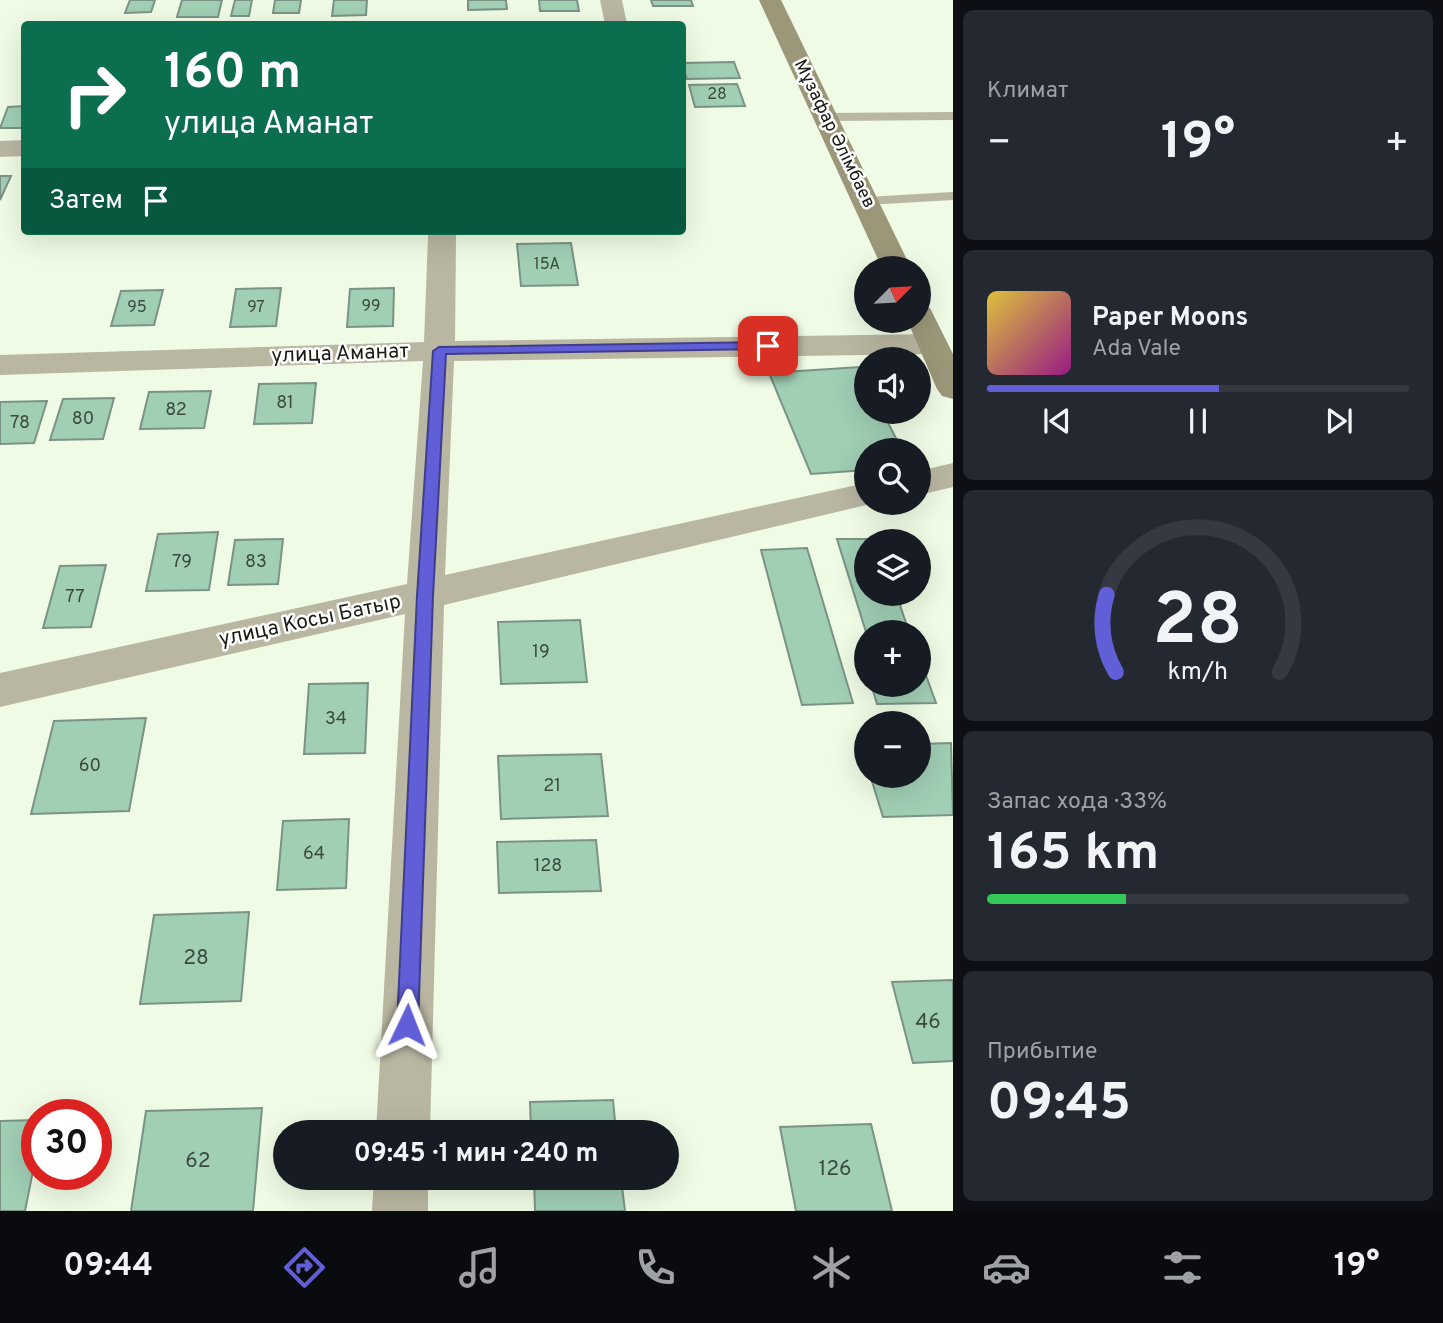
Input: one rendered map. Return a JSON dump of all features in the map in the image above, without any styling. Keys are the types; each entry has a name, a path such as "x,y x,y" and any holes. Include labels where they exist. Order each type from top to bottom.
{"street":[{"path":"611,0 615,21"},
{"name":"Мұзафар Әлімбаев","path":"770,0 891,256"},
{"path":"0,149 21,149"},
{"path":"403,1120 443,235"},
{"path":"927,333 953,389"},
{"name":"улица Аманат","path":"0,365 439,351 932,344"},
{"path":"931,480 953,475"},
{"name":"улица Косы Батыр","path":"0,690 854,498"},
{"path":"400,1211 401,1190"}],"lane":[{"path":"826,117 953,116"},
{"path":"866,201 953,196"}],"building":[{"path":"130,0 155,0 151,12 125,13"},
{"path":"182,0 222,0 218,17 177,17"},
{"path":"235,0 252,0 249,16 231,16"},
{"path":"275,0 301,0 299,13 273,13"},
{"path":"334,0 367,0 366,15 332,16"},
{"path":"468,0 506,0 507,9 468,10"},
{"path":"539,0 577,0 579,11 540,11"},
{"path":"651,0 691,0 693,6 653,6"},
{"path":"734,62 740,78 687,79 686,63"},
{"path":"737,84 745,106 695,107 689,85"},
{"path":"21,106 21,128 0,128 8,107"},
{"path":"0,176 11,176 0,200"},
{"path":"571,243 578,285 521,286 517,244"},
{"path":"281,288 276,326 230,327 236,289"},
{"path":"394,288 393,326 347,327 350,289"},
{"path":"163,290 154,325 111,326 121,291"},
{"path":"854,367 854,424 889,424 896,438 854,438 854,471 811,474 769,373"},
{"path":"316,383 312,423 254,424 259,384"},
{"path":"211,391 204,428 140,429 149,392"},
{"path":"114,398 103,439 50,440 63,399"},
{"path":"47,401 34,443 0,444 0,402"},
{"path":"218,532 209,590 146,591 158,534"},
{"path":"283,539 278,584 228,585 235,540"},
{"path":"837,539 854,539 854,594"},
{"path":"807,548 853,703 802,705 761,550"},
{"path":"106,565 91,627 43,628 60,566"},
{"path":"858,606 900,606 905,620 862,620"},
{"path":"580,620 587,682 501,684 498,622"},
{"path":"368,683 365,753 304,754 309,684"},
{"path":"931,689 936,703 877,704 875,697 931,697"},
{"path":"146,718 129,811 31,814 54,721"},
{"path":"951,743 953,815 883,817 874,788 931,788 931,744"},
{"path":"601,754 608,816 501,819 498,756"},
{"path":"349,819 346,888 277,890 283,821"},
{"path":"596,840 601,891 499,893 497,842"},
{"path":"249,912 241,1001 140,1004 154,915"},
{"path":"953,980 953,1061 913,1063 892,982"},
{"path":"613,1100 615,1120 531,1120 530,1102"},
{"path":"262,1108 253,1211 131,1211 146,1111"},
{"path":"21,1120 21,1190 29,1190 25,1211 0,1211 0,1121"},
{"path":"871,1124 892,1211 796,1211 780,1127"},
{"path":"534,1190 622,1190 625,1211 535,1211"}],"route":[{"path":"407,1025 425,596 439,351 768,346"}]}
